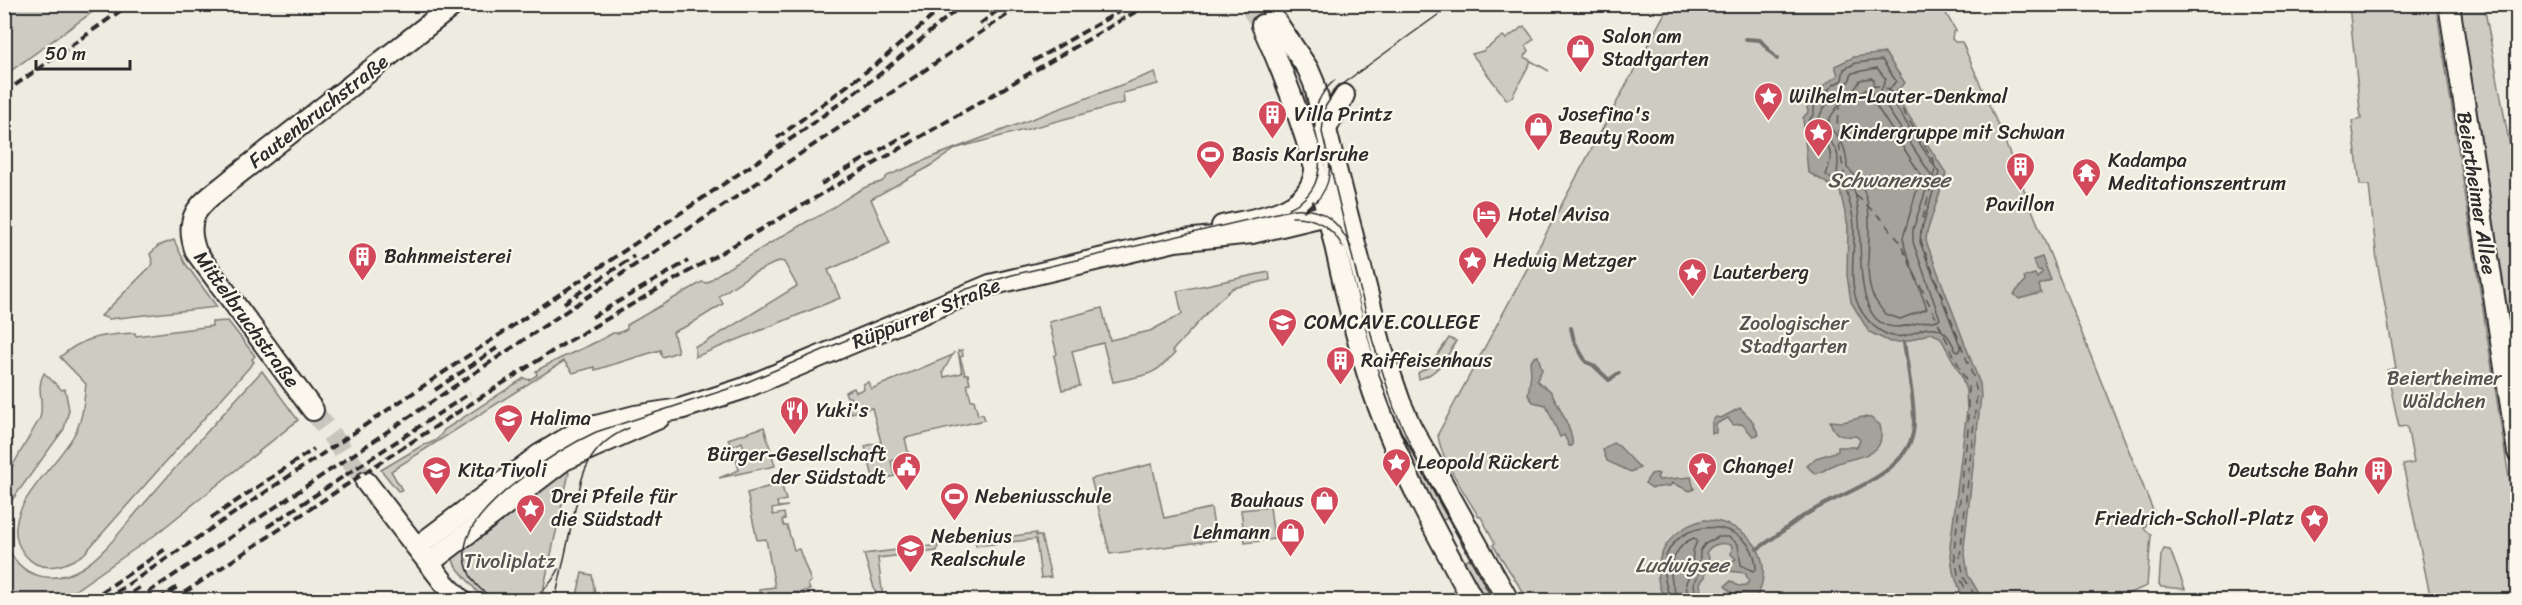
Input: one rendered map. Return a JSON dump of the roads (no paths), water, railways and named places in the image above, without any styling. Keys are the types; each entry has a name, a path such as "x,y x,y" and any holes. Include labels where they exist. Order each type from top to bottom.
{"main road":[{"name":"Fautenbruchstraße","path":"190,224 198,207 455,4"},
{"name":"Beiertheimer Allee","path":"2448,4 2517,452"},
{"path":"1473,600 1400,459 1373,390 1349,308 1315,171 1268,21 1308,69 1314,83 1327,126 1377,331 1400,402 1411,427 1508,600"},
{"path":"1327,126 1344,95"},
{"name":"Rüppurrer Straße","path":"1179,240 1205,230 1284,211 1306,194 1313,182 1315,171"},
{"path":"1327,215 1340,201 1343,190"},
{"name":"Rüppurrer Straße","path":"429,563 539,478 564,460 589,447 619,437 680,409 768,379 976,290 1016,278 1179,240 1252,233 1327,215"},
{"name":"Mittelbruchstraße","path":"190,224 196,252 313,410"},
{"name":"Rüppurrer Straße","path":"417,547 556,443 609,422 680,409"},
{"path":"366,482 456,597"},
{"path":"1448,554 1475,541"}],"water":[{"name":"Schwanensee","path":"1885,53 1905,83 1894,93 1946,173 1926,241 1980,384 1981,396 1964,547 1968,575 1983,600 1964,600 1953,572 1950,547 1967,410 1966,391 1961,375 1940,337 1931,333 1904,342 1890,342 1869,332 1851,302 1847,275 1848,226 1840,191 1808,172 1803,118 1808,112 1806,102 1817,96 1816,91 1838,75 1835,66 1854,57"},
{"path":"2042,257 2051,280 2039,285 2041,293 2019,299 2014,294 2025,281 2024,277 2035,274 2037,278 2042,273 2041,270 2038,271 2033,260"},
{"path":"1538,356 1542,370 1537,380 1549,390 1557,403 1568,427 1572,446 1569,446 1564,435 1560,437 1546,405 1533,402 1528,395 1530,362"},
{"path":"1740,408 1751,419 1759,435 1753,436 1742,424 1733,425 1728,418 1716,424 1716,433 1712,433 1712,421 1716,417 1721,418"},
{"path":"1863,417 1871,418 1880,425 1880,443 1876,448 1815,474 1807,466 1816,458 1838,451 1838,447 1857,447 1860,440 1856,436 1843,436 1837,433 1830,421 1843,422"},
{"path":"1613,443 1619,446 1640,468 1631,472 1607,461 1603,450"},
{"path":"1651,474 1659,474 1657,477 1659,480 1691,477 1694,489 1690,491 1672,483 1670,486 1652,488 1645,483"},
{"name":"Ludwigsee","path":"1704,520 1734,527 1755,545 1761,557 1763,570 1762,585 1755,600 1734,600 1735,596 1725,586 1731,581 1738,586 1746,585 1749,581 1745,573 1729,571 1729,563 1736,559 1731,554 1732,546 1721,544 1711,547 1706,553 1709,557 1705,577 1700,583 1702,600 1665,600 1658,574 1659,561 1664,550 1670,540 1680,531"}],"waterway":[{"path":"1746,39 1760,40 1777,59"},
{"path":"1571,328 1574,341 1586,362 1593,365 1609,380 1619,373"},
{"path":"1757,549 1802,517 1883,473 1897,462 1907,449 1913,433 1914,414 1904,342"}],"tunnel":[{"path":"1248,4 1262,25"},
{"path":"313,410 366,482"}],"tram line":[{"path":"1453,4 1338,87 1325,107 1322,132 1373,342 1394,408 1424,475 1493,600"},
{"path":"1315,127 1315,113 1319,101 1325,90 1335,80"},
{"path":"1289,208 1306,197 1315,183 1319,166 1319,146"},
{"path":"1304,211 1317,201 1325,188 1329,174 1329,158"},
{"path":"506,600 485,592 476,585 470,575 465,548 475,524 487,508 522,477 562,450 596,432 740,385 967,289 1012,275 1294,209 1313,211 1329,218 1341,230 1351,247"},
{"path":"1292,217 1308,218 1322,224 1343,247"},
{"path":"555,600 584,472 593,456 605,442 629,428"},
{"path":"522,600 544,589 559,569"}],"railway":[{"path":"4,93 130,4"},
{"path":"777,138 879,62 947,4"},
{"path":"105,600 798,134 880,74 963,4"},
{"path":"980,24 1006,4"},
{"path":"137,600 1023,4"},
{"path":"173,600 562,345 1149,4"},
{"path":"1033,61 1127,7"},
{"path":"821,184 911,132"},
{"path":"564,303 634,256"},
{"path":"592,317 688,261"},
{"path":"435,390 497,348"},
{"path":"267,527 470,393"},
{"path":"211,518 314,449"},
{"path":"90,600 167,548"},
{"path":"121,600 143,585"},
{"path":"158,600 180,585"}],"place":[{"name":"Salon am Stadtgarten","path":"1581,74"},
{"name":"Wilhelm-Lauter-Denkmal","path":"1768,122"},
{"name":"Villa Printz","path":"1273,140"},
{"name":"Josefina's Beauty Room","path":"1538,152"},
{"name":"Kindergruppe mit Schwan","path":"1819,158"},
{"name":"Basis Karlsruhe","path":"1211,180"},
{"name":"Pavillon","path":"2020,192"},
{"name":"Kadampa Meditationszentrum","path":"2087,198"},
{"name":"Hotel Avisa","path":"1487,240"},
{"name":"Bahnmeisterei","path":"363,282"},
{"name":"Hedwig Metzger","path":"1472,286"},
{"name":"Lauterberg","path":"1692,298"},
{"name":"COMCAVE.COLLEGE","path":"1283,348"},
{"name":"Raiffeisenhaus","path":"1340,386"},
{"name":"Yuki's","path":"795,436"},
{"name":"Halima","path":"509,444"},
{"name":"Leopold Rückert","path":"1396,488"},
{"name":"Bürger-Gesellschaft der Südstadt","path":"907,492"},
{"name":"Change!","path":"1702,492"},
{"name":"Kita Tivoli","path":"437,496"},
{"name":"Deutsche Bahn","path":"2379,496"},
{"name":"Nebeniusschule","path":"954,522"},
{"name":"Bauhaus","path":"1325,526"},
{"name":"Drei Pfeile für die Südstadt","path":"530,534"},
{"name":"Friedrich-Scholl-Platz","path":"2315,544"},
{"name":"Lehmann","path":"1291,558"},
{"name":"Nebenius Realschule","path":"910,574"}],"park label":[{"name":"Zoologischer Stadtgarten","path":"1794,334"},
{"name":"Beiertheimer Wäldchen","path":"2444,390"},
{"name":"Tivoliplatz","path":"510,561"}]}
